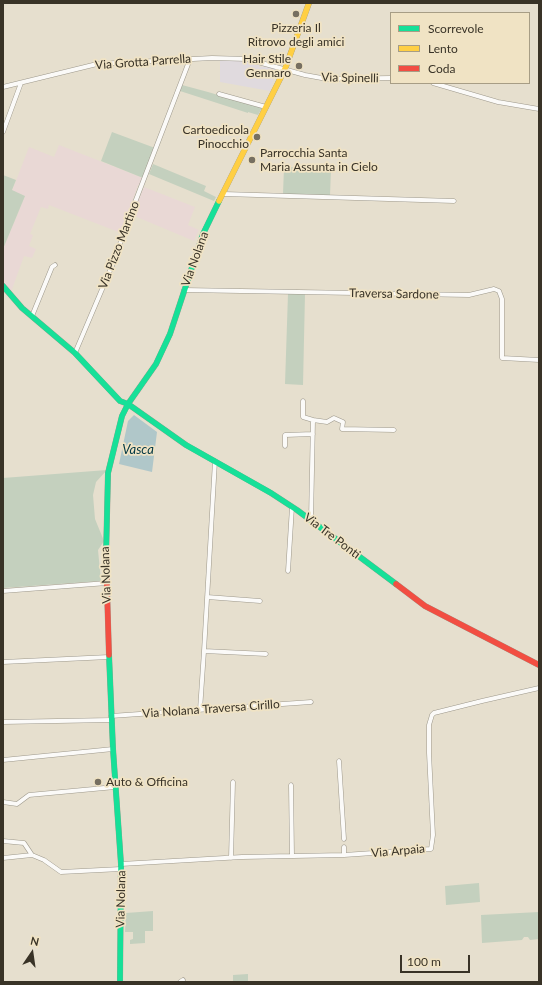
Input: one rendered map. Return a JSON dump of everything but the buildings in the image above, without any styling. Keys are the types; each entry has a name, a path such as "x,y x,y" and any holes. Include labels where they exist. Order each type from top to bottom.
{"street":[{"name":"Via Nolana","path":"120,982 121,867 111,718 105,538 108,473 122,416 128,404 156,364 170,334 203,234 286,69 309,3"},
{"name":"Via Grotta Parrella","path":"3,87 97,64 190,59 247,59 286,69"},
{"name":"Via Pizzo Martino","path":"75,353 117,254 124,231 162,136 190,59"},
{"name":"Via Spinelli","path":"286,69 305,75 327,79 390,78"},
{"path":"3,132 21,83"},
{"path":"436,84 498,102 539,109"},
{"path":"220,94 266,107"},
{"path":"224,194 454,201"},
{"path":"32,316 52,267 55,265"},
{"path":"3,286 12,298 75,353 120,401 128,404"},
{"name":"Traversa Sardone","path":"184,290 469,295 494,289 499,291 502,299 502,358 539,360"},
{"path":"303,401 303,417 327,422 334,418 343,422 342,429 394,430"},
{"name":"Via Tre Ponti","path":"128,404 186,445 292,507 426,606 539,665"},
{"path":"311,520 313,420"},
{"path":"285,446 285,434 313,434"},
{"path":"200,710 215,461"},
{"path":"288,571 292,507"},
{"path":"3,591 107,584"},
{"path":"207,597 260,601"},
{"path":"204,651 266,654"},
{"path":"3,662 109,657"},
{"name":"Via Arpaia","path":"3,841 24,843 32,855 44,860 60,872 231,858 344,855 431,848 433,835 429,724 432,715 434,713 539,688"},
{"name":"Via Nolana Traversa Cirillo","path":"3,722 111,718 311,702"},
{"path":"3,760 113,749"},
{"path":"339,761 344,839"},
{"path":"231,858 233,782"},
{"path":"290,785 292,856"},
{"path":"3,802 17,804 29,796 115,786"},
{"path":"344,847 344,855"},
{"path":"3,858 32,855"}],"shaded area":[{"path":"220,59 246,60 260,63 259,67 269,66 277,69 270,91 220,82"},
{"path":"59,145 143,178 140,185 138,185 121,233 49,205 48,209 41,207 30,234 33,235 29,246 36,249 32,258 24,256 11,292 3,282 3,249 25,196 12,191 29,147 54,157"},
{"path":"144,187 195,207 188,225 199,230 194,241 132,215"}],"green space":[{"path":"182,85 262,108 258,115 248,113 180,91"},
{"path":"112,132 155,148 143,178 101,161"},
{"path":"153,164 206,186 204,191 216,197 214,201 149,174"},
{"path":"284,167 331,168 330,196 283,194"},
{"path":"3,175 16,180 12,190 25,196 3,249"},
{"path":"288,294 305,294 303,385 285,384"},
{"path":"107,470 96,482 93,495 95,519 104,541 98,550 101,581 3,588 3,478"},
{"path":"479,883 480,902 446,905 445,886"},
{"path":"153,911 153,931 145,931 145,943 130,944 130,940 133,939 133,932 125,932 126,913"},
{"path":"539,912 539,939 530,940 528,937 524,937 522,940 482,943 481,915"},
{"path":"248,974 248,982 233,982 233,975"}],"water":[{"name":"Vasca","path":"134,415 157,432 152,472 119,464 128,421"}],"traffic: fast":[{"path":"106,557 108,473 122,416 128,404 156,364 170,334 203,234 219,201"},
{"path":"3,286 22,308 75,353 120,401 128,404 186,445 271,493 297,510 396,584"},
{"path":"109,655 113,749 121,864 120,982"}],"traffic: slow":[{"path":"219,201 285,69 309,3"}],"traffic: jam":[{"path":"106,557 109,655"},
{"path":"396,584 425,606 539,665"}],"place":[{"name":"Pizzeria Il Ritrovo degli amici","path":"296,14"},
{"name":"Hair Stile Gennaro","path":"299,66"},
{"name":"Cartoedicola Pinocchio","path":"257,137"},
{"name":"Parrocchia Santa Maria Assunta in Cielo","path":"252,160"},
{"name":"Auto & Officina","path":"98,782"}]}
